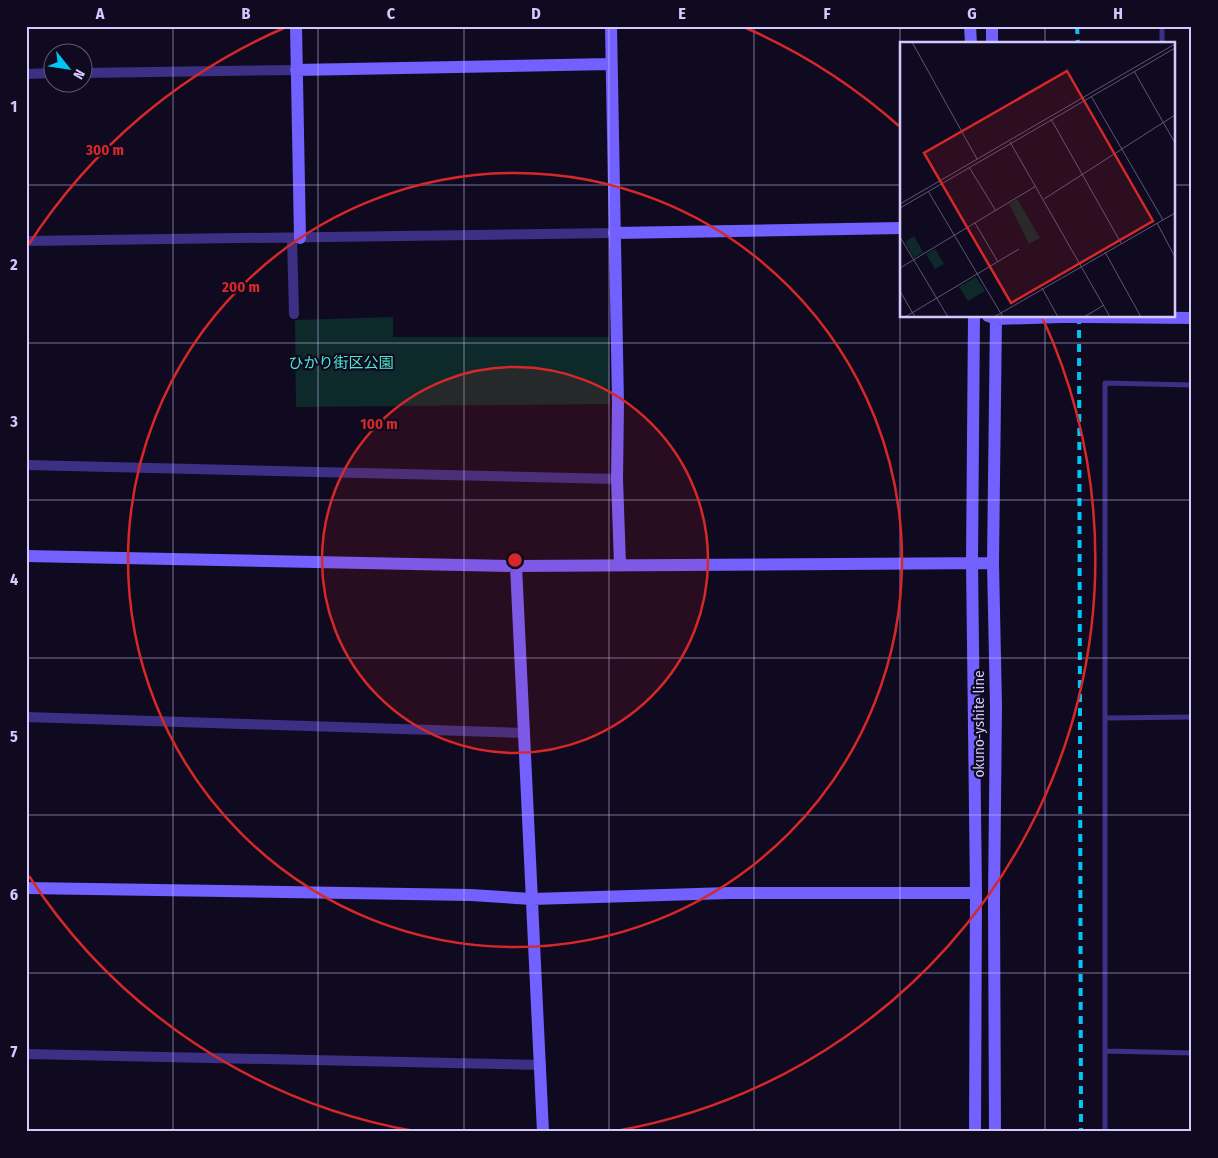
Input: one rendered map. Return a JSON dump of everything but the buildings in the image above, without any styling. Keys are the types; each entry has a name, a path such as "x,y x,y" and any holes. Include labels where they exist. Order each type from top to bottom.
{"street":[{"path":"294,314 296,26"},
{"path":"611,26 618,404 617,479 620,565"},
{"path":"970,26 970,42"},
{"path":"992,26 992,42"},
{"path":"92,73 611,64"},
{"path":"26,74 42,73"},
{"path":"26,241 900,228"},
{"path":"1176,310 1192,310"},
{"name":"okuno-yshite line","path":"974,318 972,562 976,893 976,1132"},
{"name":"okuno-yshite line","path":"993,318 993,563 996,706 994,899 995,1132"},
{"path":"1176,318 1192,318"},
{"path":"26,465 617,479"},
{"path":"26,556 516,566 993,563"},
{"path":"516,566 543,1132"},
{"path":"26,717 525,733"},
{"path":"26,888 461,895 532,899 729,893 976,893"},
{"path":"26,1054 541,1065"}],"lane":[{"path":"1162,26 1162,42"},
{"path":"1105,1132 1106,383 1192,385"},
{"path":"1106,718 1192,717"},
{"path":"1105,1051 1192,1053"}],"green space":[{"name":"ひかり街区公園","path":"393,317 393,337 609,337 610,404 296,407 295,320"}],"railway":[{"path":"1077,26 1078,42"},
{"path":"1079,318 1081,1132"}]}
